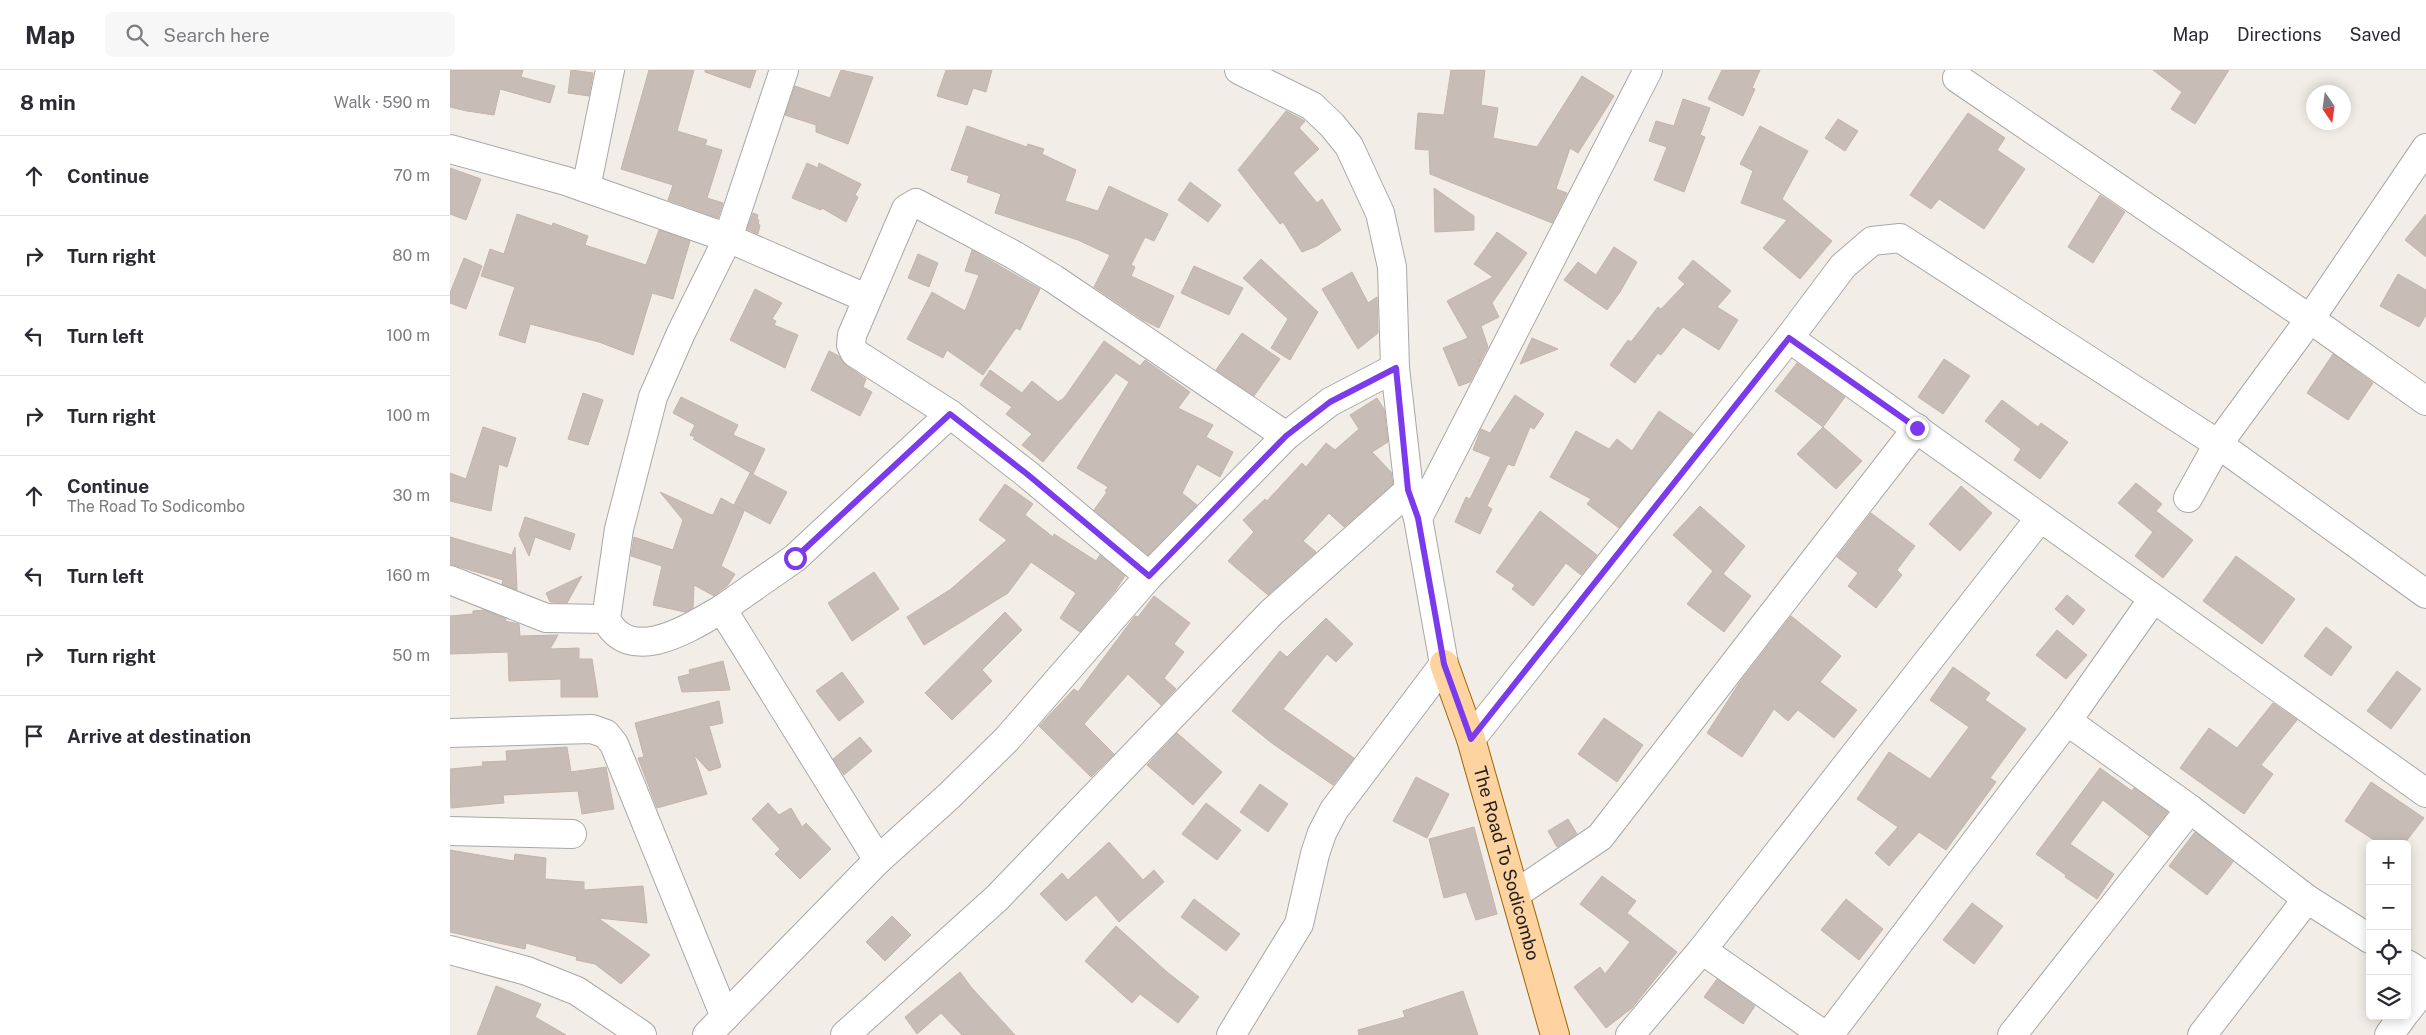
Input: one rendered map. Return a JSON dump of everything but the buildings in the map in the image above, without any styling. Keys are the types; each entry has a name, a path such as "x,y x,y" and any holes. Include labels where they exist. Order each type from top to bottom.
{"main road":[{"name":"The Road To Sodicombo","path":"1444,664 1471,739 1517,893 1555,1035"}],"street":[{"path":"586,188 610,70"},
{"path":"784,70 728,238 681,333 653,397 619,529 606,619 611,628 619,635 632,640 644,641 665,638 684,632 722,609 795,558 950,414"},
{"path":"1231,1035 1299,924 1315,854 1322,833 1334,810 1444,664 1418,518 1408,490 1396,368 1392,267 1388,241 1380,213 1361,168 1349,146 1312,106 1239,70"},
{"path":"1418,518 1648,70"},
{"path":"1957,78 2310,319 2426,401"},
{"path":"2188,498 2218,444 2417,178 2426,148"},
{"path":"450,149 586,188 728,238 866,298"},
{"path":"1149,576 1027,474 950,414 855,352 851,345 852,335 866,298 906,209 916,203 1014,255 1054,279 1286,436"},
{"path":"1471,739 1789,338 1843,266 1872,241 1900,238 2218,444 2426,594"},
{"path":"1789,338 2426,793"},
{"path":"450,733 592,729 606,734 614,744 716,1026 878,860 949,796 1006,739 1149,576 1286,436 1330,402 1396,368"},
{"path":"1517,893 1600,838 1917,428"},
{"path":"845,1035 997,898 1272,612 1408,490"},
{"path":"1630,1035 1702,950 2040,518"},
{"path":"450,580 546,618 606,619"},
{"path":"1829,1035 2068,721 2153,599"},
{"path":"722,609 878,860"},
{"path":"2068,721 2190,809 2307,899 2366,936"},
{"path":"2012,1035 2190,809"},
{"path":"450,831 572,834"},
{"path":"2202,1035 2307,899"},
{"path":"450,950 527,971 578,991 642,1035"},
{"path":"1702,950 1824,1035"},
{"path":"2411,967 2426,976"},
{"path":"2411,1006 2426,986"},
{"path":"2389,1035 2400,1020"}],"route":[{"path":"795,558 860,501 950,414 1027,474 1149,576 1286,436 1330,402 1396,368 1408,490 1418,518 1444,664 1471,739 1789,338 1917,428"}]}
